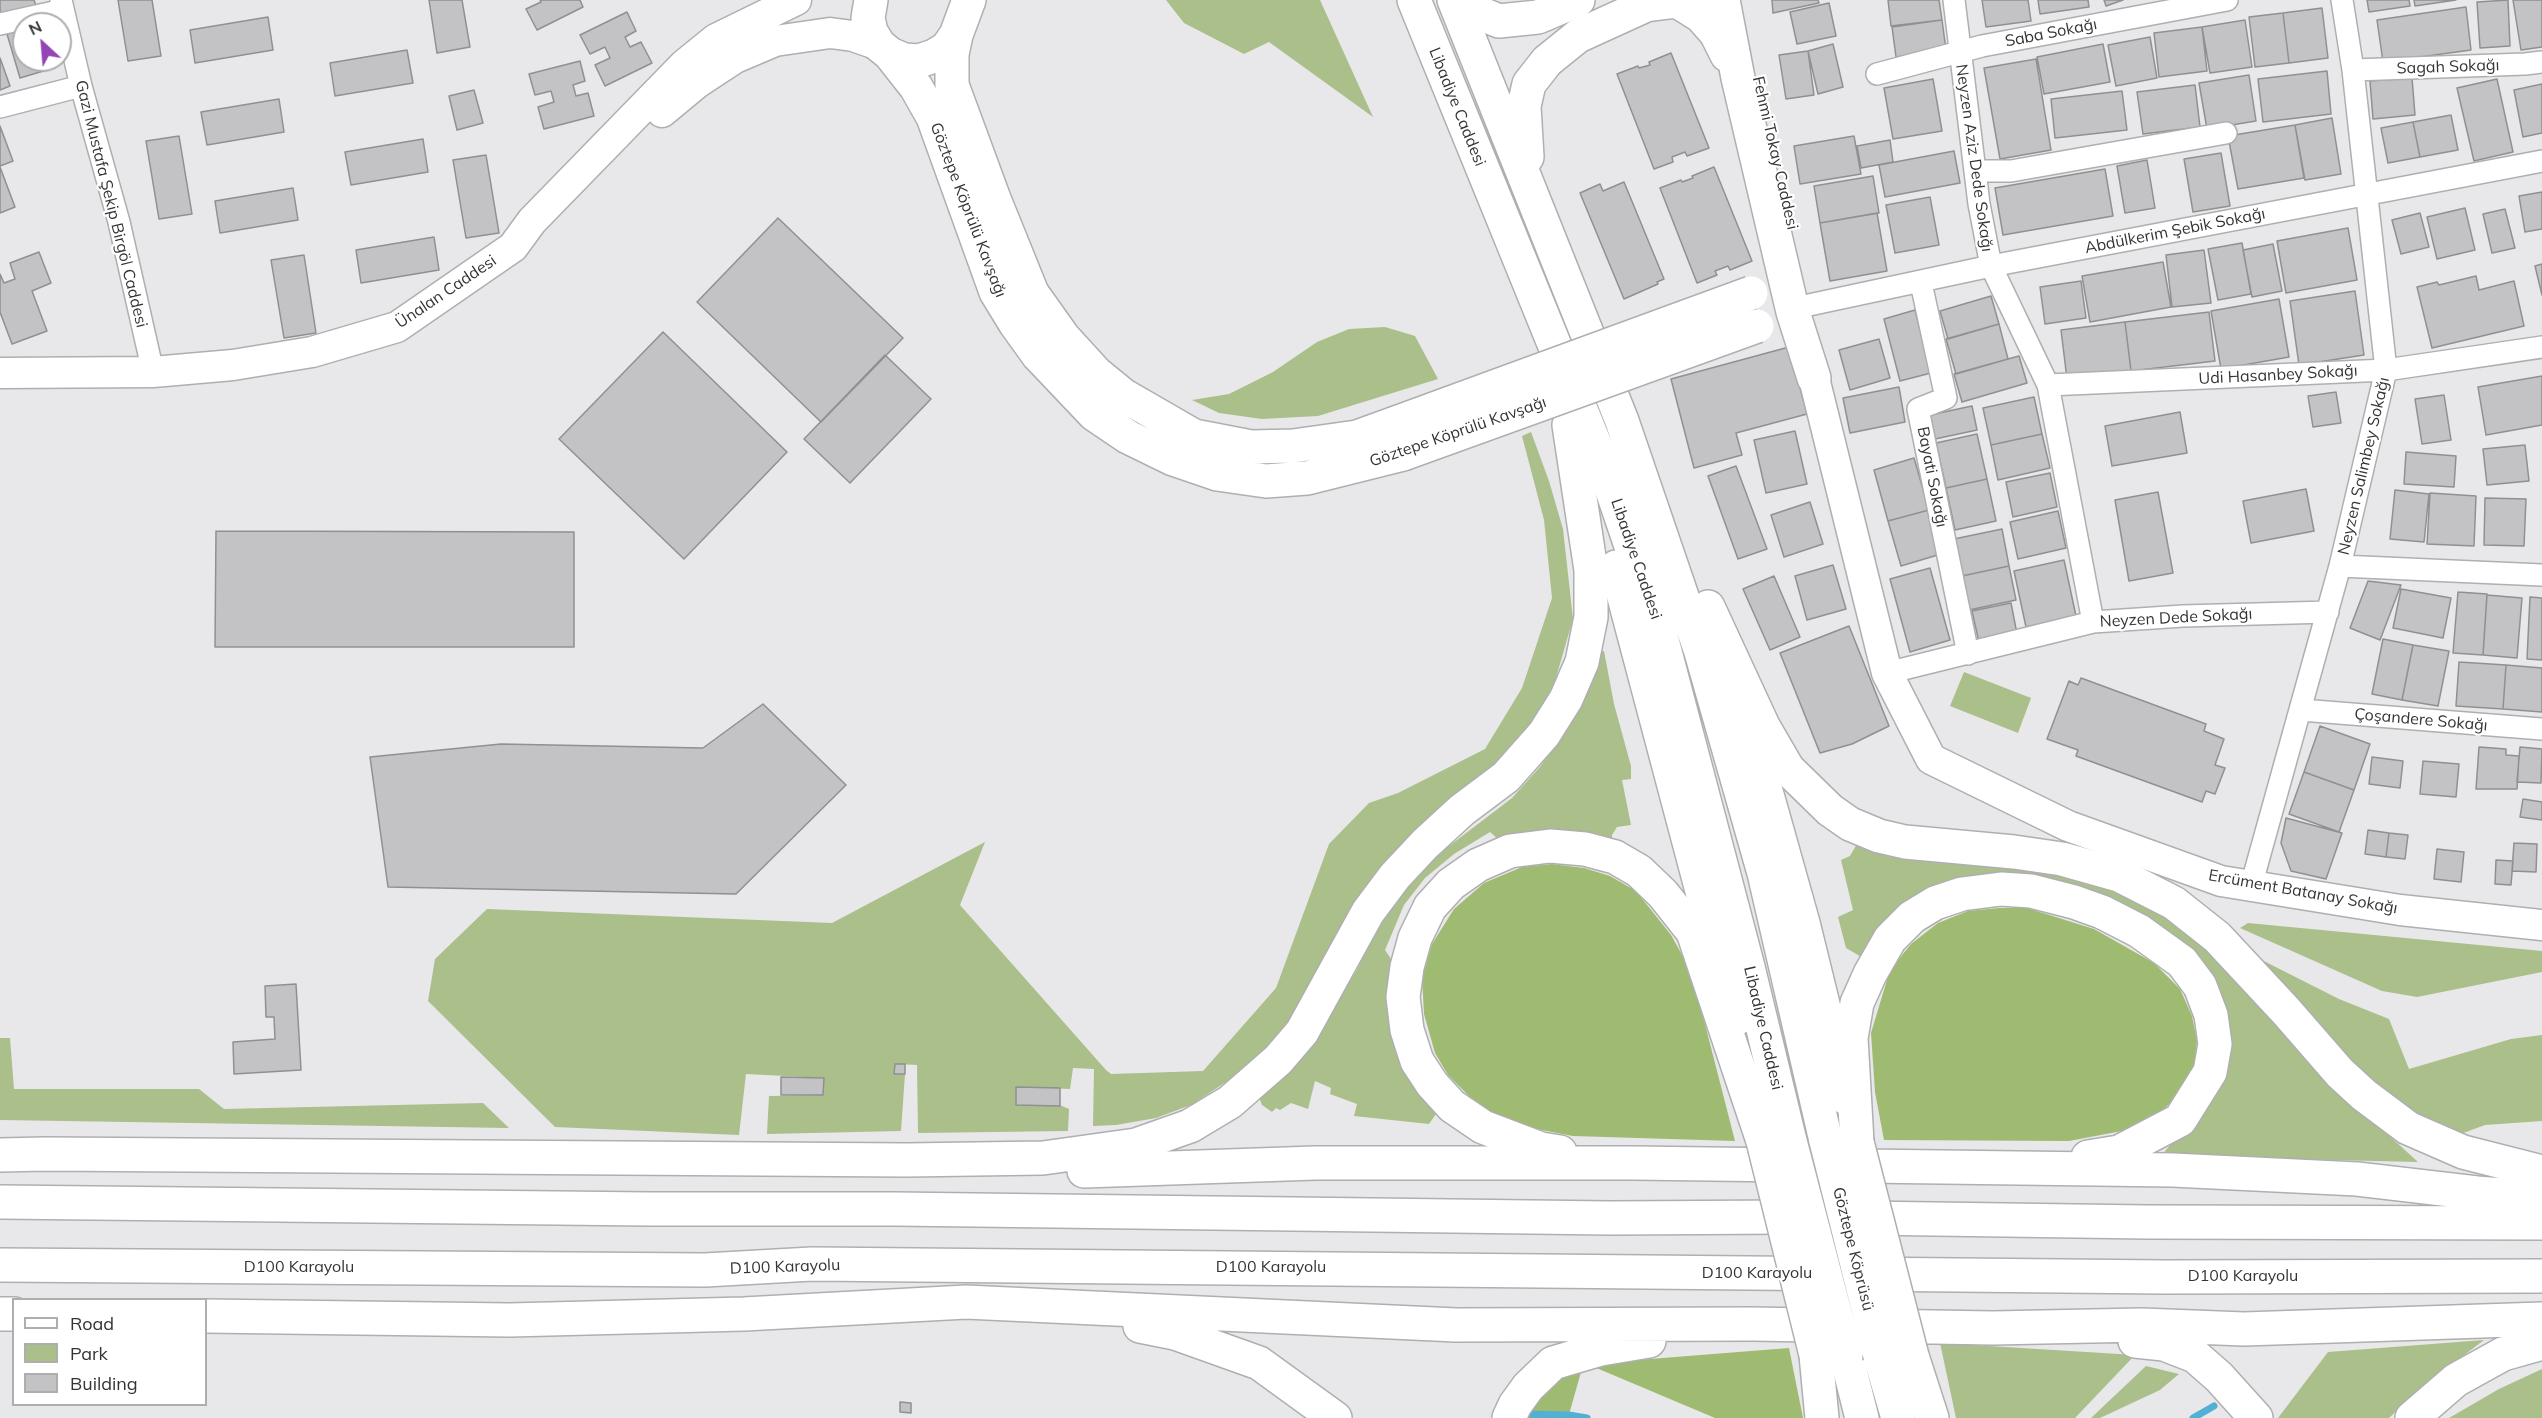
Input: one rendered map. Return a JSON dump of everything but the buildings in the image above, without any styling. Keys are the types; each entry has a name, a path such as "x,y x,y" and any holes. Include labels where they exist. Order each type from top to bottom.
{"main road":[{"name":"Göztepe Köprülü Kavşağı","path":"871,0 868,18 872,32 916,87 933,117 996,292 1038,355 1094,414 1128,437 1173,459 1217,474 1266,481 1307,478 1794,277"},
{"name":"Libadiye Caddesi","path":"1414,0 1604,464 1658,625 1725,877 1776,1141"},
{"name":"Libadiye Caddesi","path":"1454,0 1622,420 1701,652 1842,1142"},
{"path":"1464,0 1477,12 1499,21 1538,17 1578,0"},
{"path":"1724,0 1738,78"},
{"name":"Fehmi Tokay Caddesi","path":"1743,0 1814,378"},
{"path":"1529,189 1524,106 1528,84 1547,61 1578,36 1652,2 1677,1 1701,16 1716,33 1738,78"},
{"name":"Göztepe Köprülü Kavşağı","path":"961,14 952,54 951,85 1032,293 1064,338 1096,373 1123,395 1194,436 1251,447 1293,446 1357,437 1398,439 1757,326 1801,308"},
{"path":"885,49 904,60 919,61 934,56 946,48 961,14"},
{"name":"Fehmi Tokay Caddesi","path":"1738,78 1794,277"},
{"path":"1504,223 1608,538 1708,905 1776,1141"},
{"path":"1622,420 1763,726 1788,769 1830,810 1850,824 1879,836 1905,842 2062,859 2119,876 2174,903 2217,937 2340,1073 2364,1095 2408,1128 2463,1152 2542,1172"},
{"path":"0,1154 908,1160 1043,1158 1136,1145 1190,1126 1230,1102 1278,1060 1302,1032 1368,912 1395,876 1462,810 1506,777 1544,734 1566,699 1582,663 1591,617 1591,570 1569,425"},
{"path":"1708,608 1756,759 1800,912 1842,1142"},
{"path":"1633,1163 1541,1149 1483,1127 1452,1106 1432,1084 1417,1060 1407,1030 1403,997 1407,967 1415,938 1430,907 1451,884 1478,865 1510,851 1550,846 1585,849 1615,857 1639,871 1663,894 1693,932 1776,1141"},
{"path":"1842,1142 1851,1038 1857,1003 1890,939 1912,917 1935,903 1962,894 2001,889 2031,891 2102,912 2139,931 2182,962 2200,986 2211,1015 2215,1044 2210,1072 2180,1120 2119,1152 2033,1167"},
{"name":"Göztepe Köprüsü","path":"1776,1141 1831,1355"},
{"name":"Göztepe Köprüsü","path":"1842,1142 1896,1356"},
{"path":"908,1160 1035,1173 1315,1163 1633,1163 2173,1170 2357,1179 2542,1198"},
{"path":"0,1202 637,1209 894,1209 1610,1218 1792,1217 2146,1222 2542,1223"},
{"name":"D100 Karayolu","path":"0,1265 705,1270 836,1264 2165,1277 2542,1276"},
{"path":"705,1270 777,1284 966,1302 1456,1325 1752,1324 1993,1328 2142,1325 2244,1329 2542,1319"},
{"path":"207,1316 510,1320 744,1314 966,1302"},
{"path":"1020,1304 1156,1329 1213,1345 1259,1363 1328,1412"},
{"path":"1509,1418 1528,1387 1553,1363 1601,1349 1752,1324"},
{"path":"1993,1328 2164,1344 2195,1356 2219,1377 2256,1418"},
{"path":"2412,1418 2456,1380 2503,1354 2542,1343"},
{"path":"1822,1418 1831,1355"},
{"path":"1831,1355 1833,1418"},
{"path":"1831,1355 1862,1418"},
{"path":"1896,1356 1898,1418"},
{"path":"1896,1356 1930,1418"}],"street":[{"name":"Ünalan Caddesi","path":"0,373 153,372 233,365 312,352 397,327 513,247 532,221 684,65 716,39 796,0"},
{"name":"Neyzen Aziz Dede Sokağı","path":"1953,0 1975,171 1991,266 2048,386 2093,622"},
{"name":"Saba Sokağı","path":"1877,74 1959,54 1982,46 2227,0"},
{"name":"Neyzen Salimbey Sokağı","path":"2251,886 2328,612 2386,370 2354,70 2342,0"},
{"path":"0,24 62,5"},
{"name":"Gazi Mustafa Şekip Birgöl Caddesi","path":"62,5 81,86 119,222 153,372"},
{"path":"513,247 538,232 560,214 676,98 735,58 775,41 830,33 853,36 885,49"},
{"name":"Sagah Sokağı","path":"2354,70 2542,62"},
{"path":"0,107 81,86"},
{"path":"1975,171 2011,171 2226,133"},
{"name":"Abdülkerim Şebik Sokağı","path":"1801,308 1991,266 2542,161"},
{"name":"Bayati Sokağı","path":"1921,283 1946,398 1918,408 1968,654"},
{"name":"Udi Hasanbey Sokağı","path":"2048,386 2386,370 2542,347"},
{"path":"1814,378 1887,673"},
{"path":"2340,566 2542,575"},
{"name":"Neyzen Dede Sokağı","path":"1887,673 2093,622 2183,616 2328,612"},
{"name":"Ercüment Batanay Sokağı","path":"1887,673 1931,759 2068,826 2221,881 2400,910 2542,925"},
{"name":"Çoşandere Sokağı","path":"2301,710 2542,729"}],"green space":[{"path":"1166,0 1320,0 1373,117 1269,42 1244,54 1184,23"},
{"path":"1385,327 1415,336 1438,379 1318,416 1262,419 1219,413 1192,400 1229,394 1273,372 1317,342 1349,329"},
{"path":"1531,432 1563,529 1573,619 1555,681 1530,730 1503,758 1412,833 1367,888 1280,1036 1226,1082 1191,1105 1156,1118 1116,1125 1093,1126 1094,1069 1073,1068 1070,1089 1017,1087 1069,1109 1068,1131 918,1133 917,1065 895,1064 894,1074 905,1074 901,1131 767,1134 769,1096 823,1095 824,1078 746,1074 739,1135 555,1127 428,1001 435,959 487,909 832,923 985,842 960,905 1106,1070 1111,1074 1203,1071 1276,988 1329,844 1369,803 1398,793 1485,749 1522,688 1552,598 1544,520 1522,436"},
{"path":"1599,651 1604,651 1614,704 1631,766 1631,779 1622,780 1631,825 1617,827 1612,835 1612,844 1500,841 1490,832 1454,854 1425,878 1404,905 1385,950 1393,962 1396,1035 1393,1042 1401,1065 1415,1089 1436,1114 1429,1124 1354,1116 1357,1104 1330,1094 1331,1088 1315,1081 1308,1109 1291,1103 1280,1110 1276,1108 1272,1112 1262,1105 1259,1097 1312,1043 1358,968 1382,916 1440,853 1512,798 1560,740 1584,699"},
{"path":"1964,672 2031,698 2018,733 1950,706"},
{"path":"1858,842 2085,876 2171,917 2211,950 2283,1028 2305,1059 2418,1162 2161,1156 2216,1090 2228,1028 2088,894 1896,913 1872,937 1863,958 1846,948 1838,917 1853,910 1841,860 1850,856"},
{"path":"1552,864 1584,868 1610,876 1636,891 1671,935 1686,962 1698,997 1735,1141 1573,1136 1526,1127 1482,1109 1448,1075 1435,1053 1424,1014 1422,978 1432,944 1454,909 1484,883 1522,867"},
{"path":"2027,908 2094,929 2154,963 2180,989 2192,1016 2197,1041 2194,1065 2185,1088 2160,1113 2127,1130 2069,1141 1884,1140 1875,1092 1871,1033 1890,970 1911,944 1938,923 1968,911"},
{"path":"2248,923 2542,951 2542,972 2417,997 2382,991 2240,928"},
{"path":"2242,950 2339,999 2389,1019 2409,1069 2511,1039 2542,1035 2542,1121 2485,1125 2447,1139 2399,1115"},
{"path":"0,1038 10,1038 14,1089 199,1089 224,1109 483,1103 509,1128 0,1120"},
{"path":"2484,1340 2421,1388 2389,1418 2278,1418 2328,1352"},
{"path":"1940,1343 2135,1355 2075,1418 1956,1418"},
{"path":"1789,1348 1803,1418 1715,1418 1587,1364"},
{"path":"1583,1365 1568,1418 1525,1418 1555,1378"},
{"path":"2146,1366 2179,1374 2160,1390 2100,1418 2091,1418"},
{"path":"2542,1369 2542,1418 2449,1418 2499,1389"}],"waterway":[{"path":"2193,1418 2214,1406"},
{"path":"1521,1414 1569,1415 1587,1418"}]}
